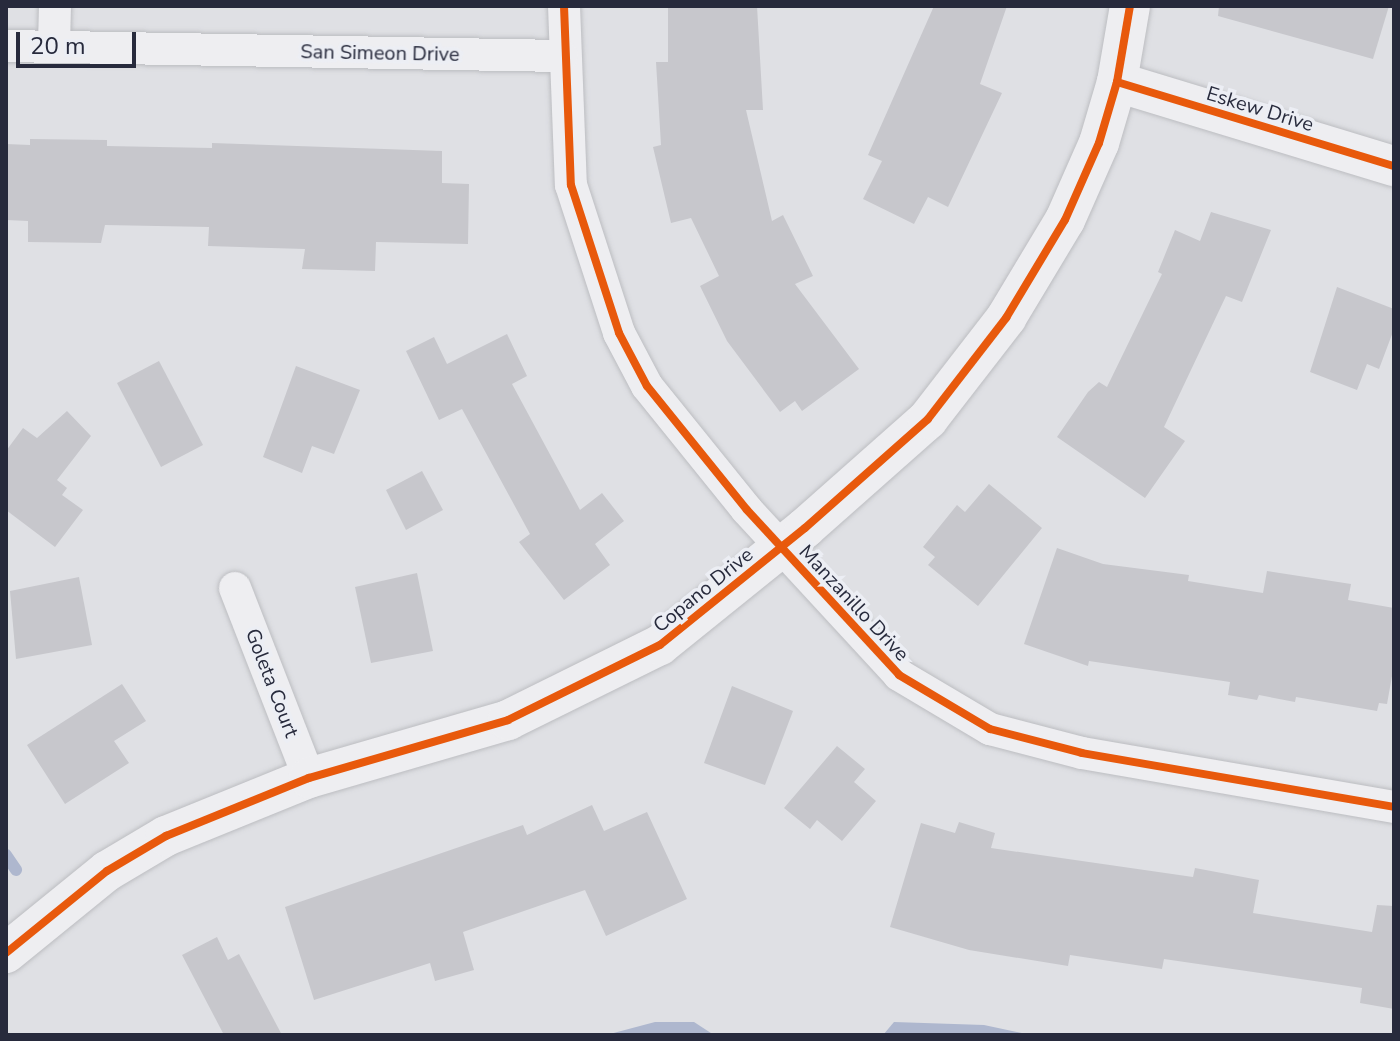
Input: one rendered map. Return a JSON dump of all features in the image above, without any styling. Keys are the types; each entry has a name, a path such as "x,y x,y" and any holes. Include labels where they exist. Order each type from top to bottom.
{"street":[{"path":"54,46 55,6"},
{"name":"Manzanillo Drive","path":"564,6 562,56 571,185 619,333 647,386 780,548 899,675 990,729 1082,753 1394,807"},
{"name":"Copano Drive","path":"6,953 107,871 166,836 309,778 508,720 660,645 780,548 928,419 1006,318 1065,220 1099,143 1117,82 1130,6"},
{"name":"San Simeon Drive","path":"6,46 562,56"},
{"name":"Eskew Drive","path":"1117,82 1394,166"},
{"name":"Goleta Court","path":"235,588 309,778"}],"water":[{"path":"655,1022 694,1022 714,1035 606,1035"},
{"path":"894,1022 984,1025 1031,1035 883,1035"}],"building":[{"path":"668,6 757,6 763,110 746,110 772,221 783,215 813,276 795,284 859,369 802,411 795,401 780,412 727,341 700,286 719,276 691,218 671,223 653,147 661,145 656,62 668,62"},
{"path":"934,6 1007,6 980,84 1002,93 948,207 928,197 914,224 863,199 882,161 868,155"},
{"path":"1219,6 1389,6 1373,59 1218,16"},
{"path":"30,139 107,140 107,146 212,148 212,143 442,151 442,183 469,184 468,244 376,242 375,271 302,269 305,249 208,246 209,227 105,225 101,243 28,242 28,221 6,220 6,144 30,145"},
{"path":"1211,212 1271,230 1242,302 1226,296 1164,427 1185,441 1145,498 1057,437 1088,392 1099,382 1107,387 1162,274 1158,272 1175,230 1200,241"},
{"path":"1337,287 1394,309 1394,329 1379,369 1367,364 1357,390 1310,372"},
{"path":"507,334 527,376 512,384 580,510 602,493 624,521 595,544 610,565 564,600 519,542 530,534 462,409 439,420 406,351 434,337 447,364"},
{"path":"159,361 203,445 161,467 117,383"},
{"path":"296,366 360,390 334,454 312,446 302,473 263,457"},
{"path":"67,411 91,436 57,480 67,488 62,495 83,510 55,547 6,510 6,451 23,428 37,438"},
{"path":"422,471 443,510 406,530 386,490"},
{"path":"989,484 1042,528 978,606 928,565 935,557 923,547 957,505 965,512"},
{"path":"1057,548 1103,564 1189,575 1188,581 1263,593 1267,571 1351,584 1348,600 1394,608 1394,665 1387,704 1379,703 1377,711 1296,697 1295,702 1259,695 1257,700 1228,695 1230,682 1089,661 1088,666 1024,644"},
{"path":"417,573 433,651 371,663 355,587"},
{"path":"79,577 92,645 16,659 10,591"},
{"path":"122,684 146,721 114,741 129,763 65,804 27,745"},
{"path":"732,686 793,711 765,785 704,763"},
{"path":"837,746 865,769 854,782 876,801 842,841 817,820 810,829 784,808"},
{"path":"592,805 604,831 647,812 687,899 606,936 585,890 463,932 474,970 435,981 430,963 314,1000 285,907 523,825 527,835"},
{"path":"959,822 995,833 991,848 1193,877 1195,868 1259,880 1253,913 1372,932 1377,905 1394,906 1394,1009 1360,1003 1362,988 1164,959 1162,969 1070,955 1068,966 969,950 890,927 921,823 955,833"},
{"path":"217,937 228,960 239,954 282,1035 224,1035 182,955"}],"waterway":[{"path":"6,855 16,870"}],"cycle path":[{"path":"564,6 571,185 619,333 647,386 747,510 899,675 990,729 1082,753 1394,807"},
{"path":"6,953 107,871 166,836 309,778 508,720 660,645 805,528 928,419 1006,318 1065,220 1099,143 1117,82 1130,6"},
{"path":"1117,82 1394,166"}]}
